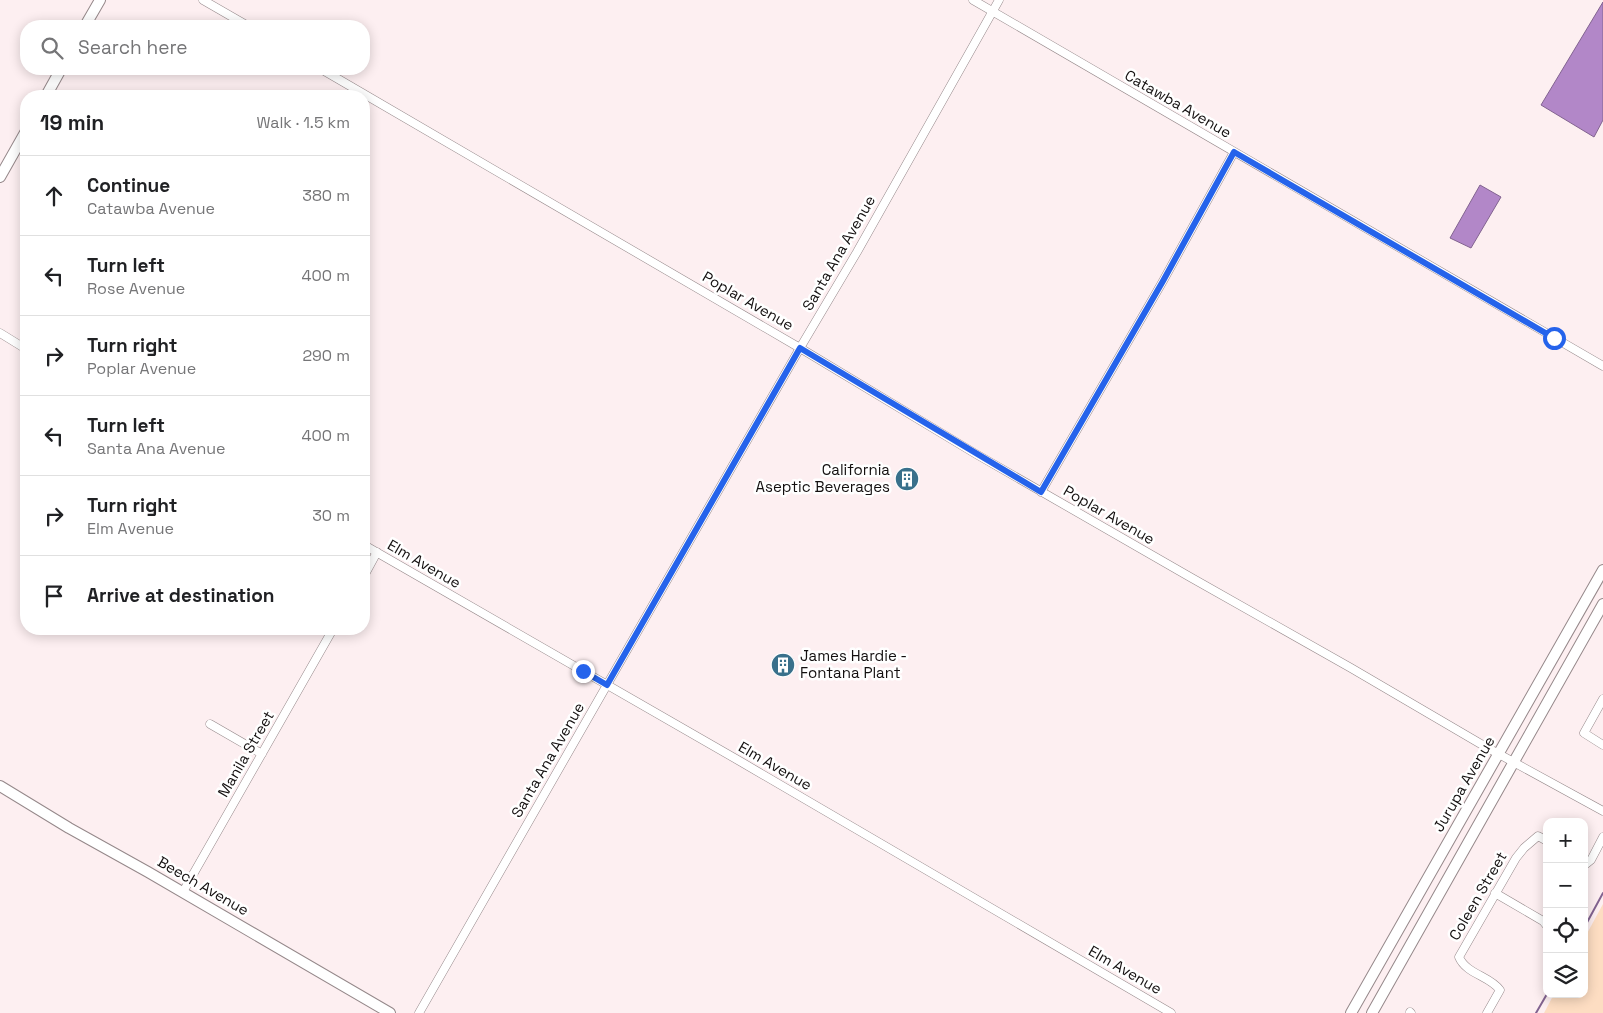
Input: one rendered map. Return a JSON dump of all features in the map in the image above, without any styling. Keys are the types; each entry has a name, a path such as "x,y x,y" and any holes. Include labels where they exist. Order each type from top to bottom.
{"main road":[{"path":"89,20 100,0"},
{"path":"50,90 58,75"},
{"path":"0,177 20,142"},
{"name":"Jurupa Avenue","path":"1351,1013 1603,570"},
{"path":"1372,1013 1603,604"},
{"name":"Beech Avenue","path":"0,786 69,828 390,1013"}],"street":[{"path":"203,0 238,20"},
{"name":"Catawba Avenue","path":"974,0 1603,366"},
{"name":"Santa Ana Avenue","path":"419,1013 800,348 857,252 999,0"},
{"name":"Poplar Avenue","path":"331,75 357,90"},
{"name":"Poplar Avenue","path":"370,98 800,348 1041,492 1437,719 1603,811"},
{"path":"1041,492 1158,290 1234,152"},
{"path":"0,333 20,345"},
{"name":"Elm Avenue","path":"370,548 1171,1013"},
{"path":"370,565 377,552"},
{"name":"Manila Street","path":"183,892 330,635"},
{"path":"1603,698 1584,733 1603,745"},
{"path":"210,724 262,754"},
{"name":"Coleen Street","path":"1487,1013 1500,990 1490,981 1463,965 1459,957 1516,858 1538,836 1543,839"},
{"path":"1588,862 1603,837"},
{"path":"1495,893 1543,921"}],"shaded area":[{"path":"1603,2 1603,120 1594,137 1541,105"},
{"path":"1480,185 1501,197 1471,248 1450,238"},
{"path":"1603,904 1603,1013 1544,1013 1552,998 1588,998 1588,932"}],"waterway":[{"path":"1588,921 1603,893"},
{"path":"1536,1013 1545,998"}],"place":[{"name":"California Aseptic Beverages","path":"907,479"},
{"name":"James Hardie - Fontana Plant","path":"783,665"}],"route":[{"path":"583,671 607,685 800,348 1041,492 1163,281 1234,152 1554,338"}]}
